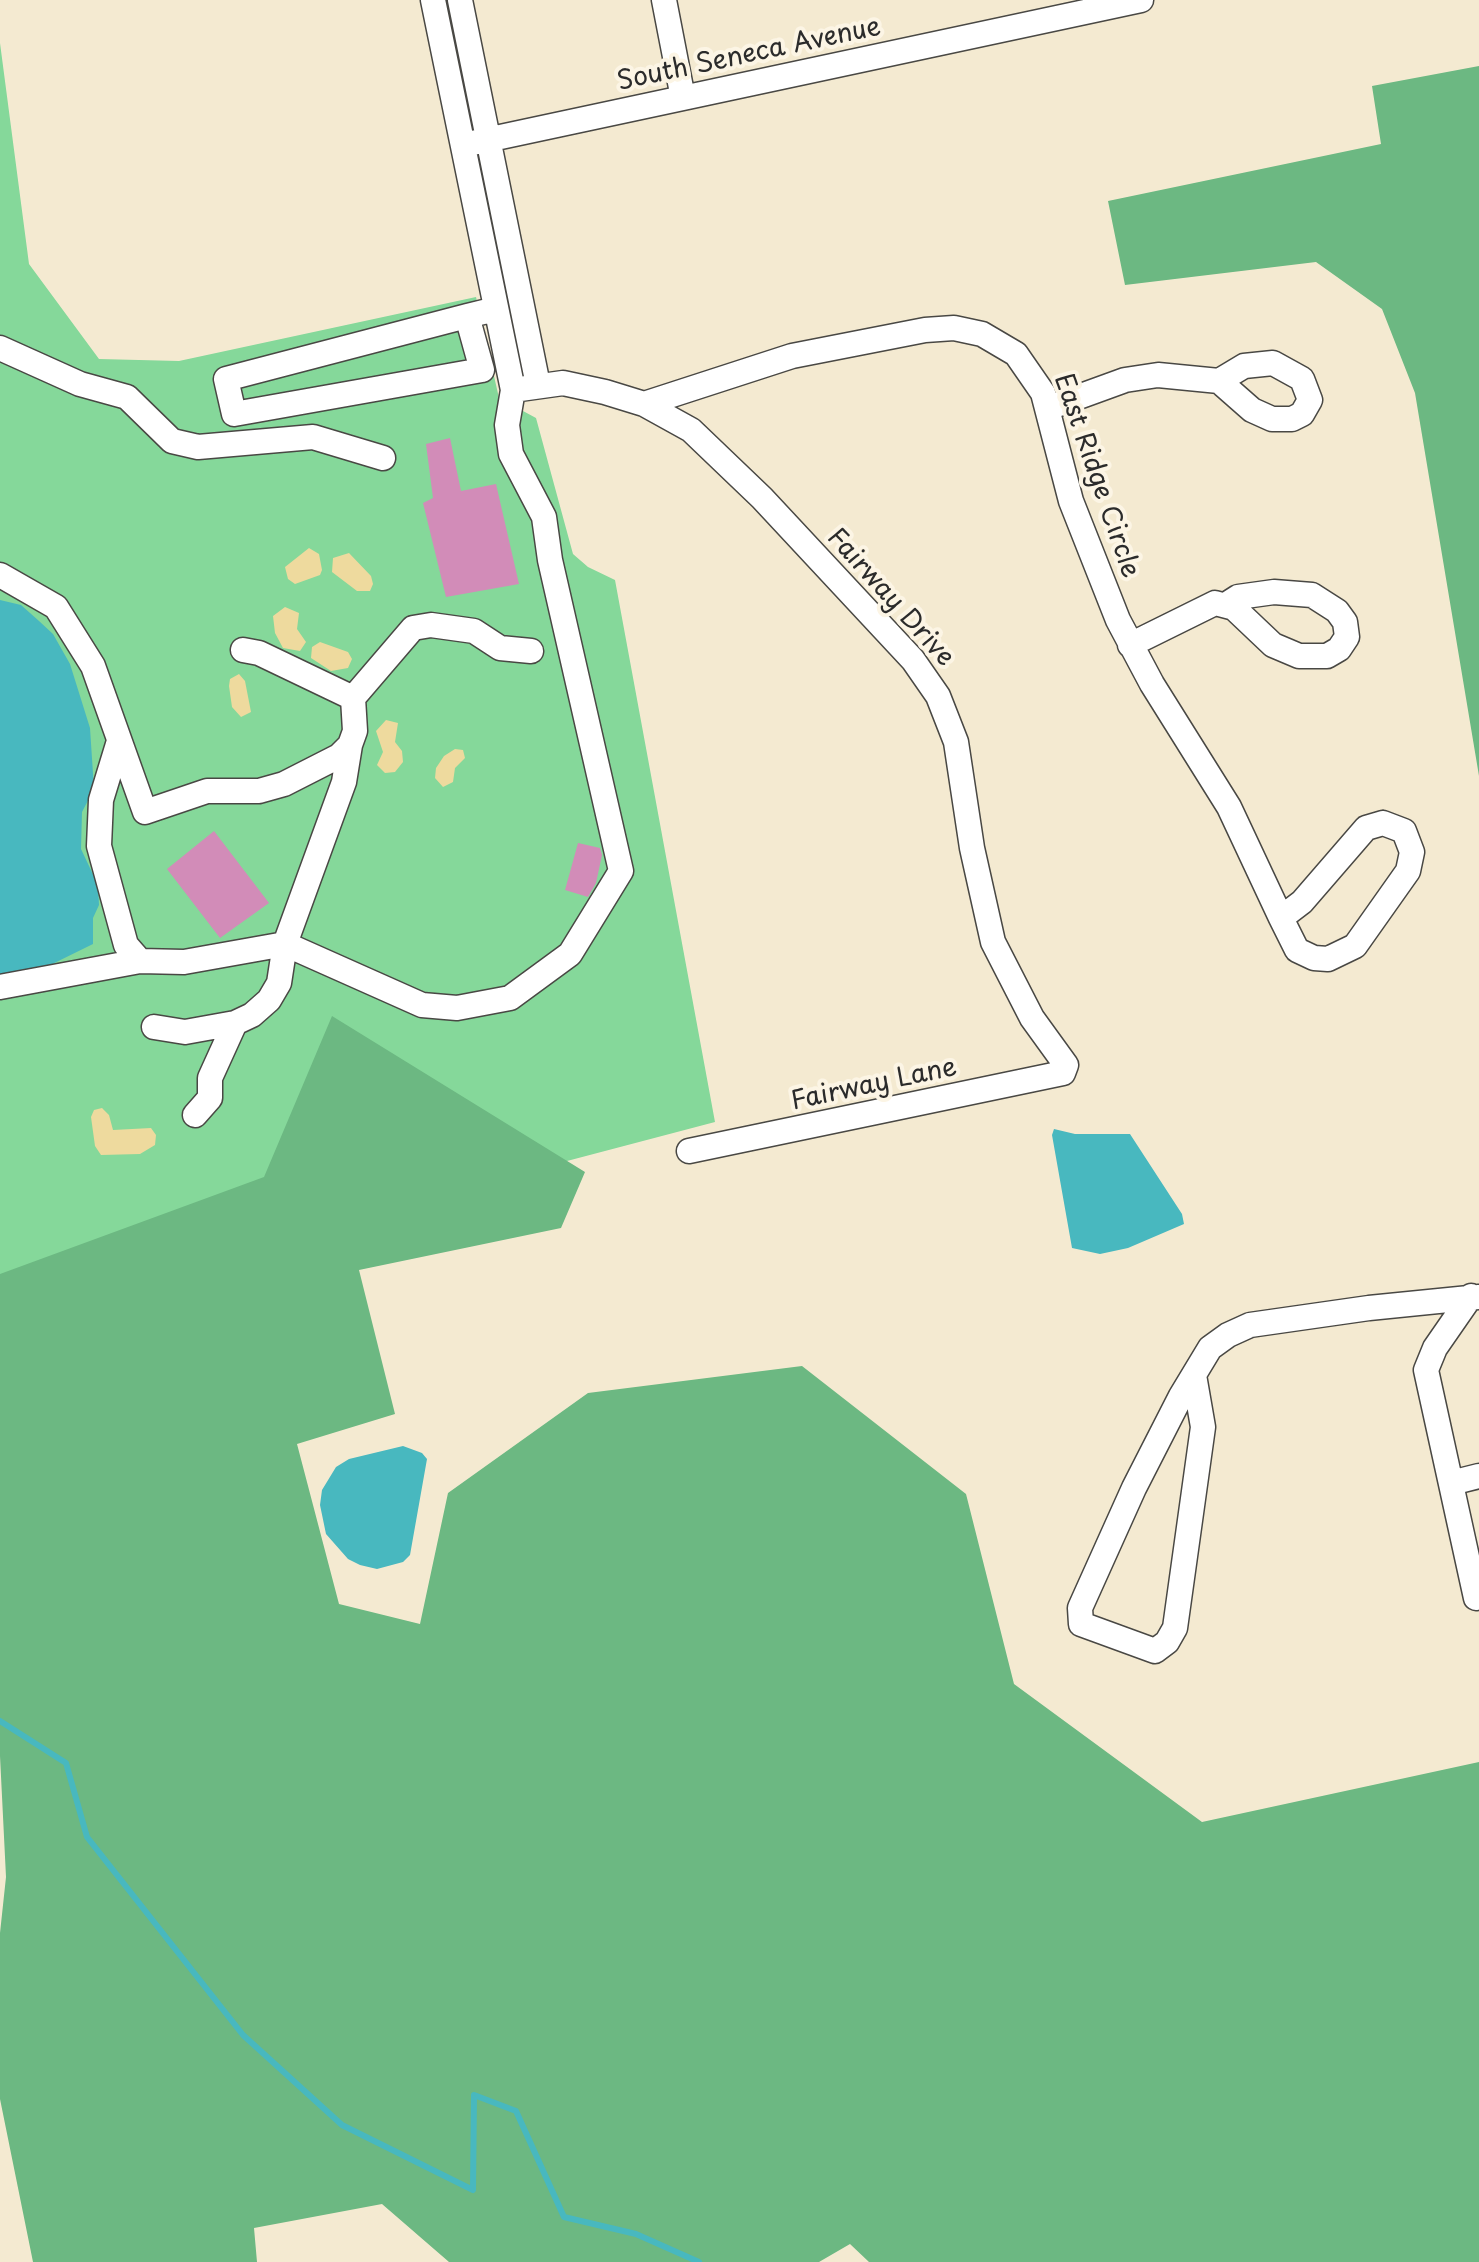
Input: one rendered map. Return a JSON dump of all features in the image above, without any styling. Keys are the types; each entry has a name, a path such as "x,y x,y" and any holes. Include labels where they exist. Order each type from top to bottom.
{"street":[{"path":"0,987 140,961 184,962 285,944 422,1005 457,1008 510,998 570,954 621,871 550,560 544,517 511,454 507,425 513,390 433,0"},
{"path":"460,0 538,385 513,390"},
{"path":"664,0 683,98"},
{"name":"South Seneca Avenue","path":"463,145 1141,0"},
{"path":"487,262 513,257"},
{"path":"467,316 482,370 234,414 226,379 467,316 496,309"},
{"name":"East Ridge Circle","path":"644,404 792,356 954,328 992,338 1016,354 1035,377 1048,408 1059,458 1084,539 1130,645 1229,807 1290,941 1308,956 1328,959 1355,946 1411,865 1410,844 1404,831 1383,823 1366,828 1302,902 1281,918"},
{"path":"0,348 80,384 127,397 172,441 198,447 313,437 383,458"},
{"path":"1048,408 1125,380 1173,375 1219,381"},
{"name":"Fairway Drive","path":"538,385 563,383 644,404 684,425 716,451 926,677 947,714 956,742 972,848 993,942 1032,1018 1064,1057 1066,1067"},
{"path":"0,575 56,607 93,666 145,812 207,791 259,791 284,784 339,756 350,745"},
{"path":"1130,645 1203,607 1227,604"},
{"path":"154,1027 185,1032 235,1023 269,1000 279,983 285,944 344,782 355,731 353,698 413,628 431,625 474,631 500,648 531,651"},
{"path":"243,650 259,653 353,698"},
{"path":"119,741 101,800 99,846 126,945 140,961"},
{"path":"195,1115 210,1098 210,1078 235,1023"},
{"name":"Fairway Lane","path":"689,1151 1063,1073 1066,1067"},
{"path":"1194,1375 1203,1427 1175,1628 1167,1642 1155,1651 1081,1624 1079,1618 1134,1488 1194,1375 1210,1348 1250,1325 1475,1296"},
{"path":"1475,1296 1435,1348 1426,1370 1476,1598 1479,1597"},
{"path":"1451,1483 1479,1476"}],"green space":[{"path":"0,43 29,264 99,359 179,361 476,297 499,398 536,418 573,554 588,567 615,580 715,1122 567,1161 0,1277"},
{"path":"1479,66 1479,776 1415,393 1382,309 1316,262 1125,285 1108,201 1381,144 1372,86"},
{"path":"332,1016 585,1172 561,1228 359,1270 395,1414 297,1444 339,1604 420,1624 448,1493 588,1393 802,1366 966,1494 1014,1684 1202,1822 1479,1762 1479,2262 869,2262 850,2244 819,2262 449,2262 382,2204 254,2228 257,2262 33,2262 0,2099 0,1933 6,1877 0,1756 0,1274 264,1177"}],"sand":[{"path":"309,548 319,554 322,570 320,575 295,584 288,579 285,567"},
{"path":"349,553 371,576 373,584 370,591 357,591 332,572 333,558"},
{"path":"285,607 299,613 297,629 306,642 300,651 283,648 275,633 273,616"},
{"path":"320,642 348,652 352,659 348,668 331,671 311,658 312,647"},
{"path":"239,674 245,681 251,712 241,717 232,707 229,686 230,679"},
{"path":"386,720 398,723 395,742 402,751 403,762 395,772 385,773 377,765 383,752 376,731"},
{"path":"455,749 463,750 465,758 455,768 453,782 443,787 435,778 436,768 444,756"},
{"path":"102,1108 109,1115 113,1130 151,1128 156,1135 155,1145 140,1154 101,1155 95,1146 91,1117 94,1110"}],"water":[{"path":"0,600 21,605 39,621 53,634 70,664 90,728 94,789 82,812 81,849 98,885 99,905 93,918 93,944 32,974 0,978"},
{"path":"1054,1129 1075,1134 1130,1134 1182,1214 1184,1224 1128,1248 1100,1254 1072,1248 1052,1135"},
{"path":"403,1446 422,1453 427,1459 410,1555 403,1562 377,1569 360,1565 348,1559 326,1534 320,1505 322,1490 336,1467 349,1459"}],"building":[{"path":"450,438 461,491 496,484 519,584 446,597 423,503 433,498 426,444"},
{"path":"214,831 269,903 220,938 167,869"},
{"path":"578,843 600,848 602,855 596,883 588,897 565,890"}],"waterway":[{"path":"0,1721 66,1763 87,1837 243,2035 342,2125 473,2190 474,2095 516,2111 564,2217 636,2234 699,2262"}]}
